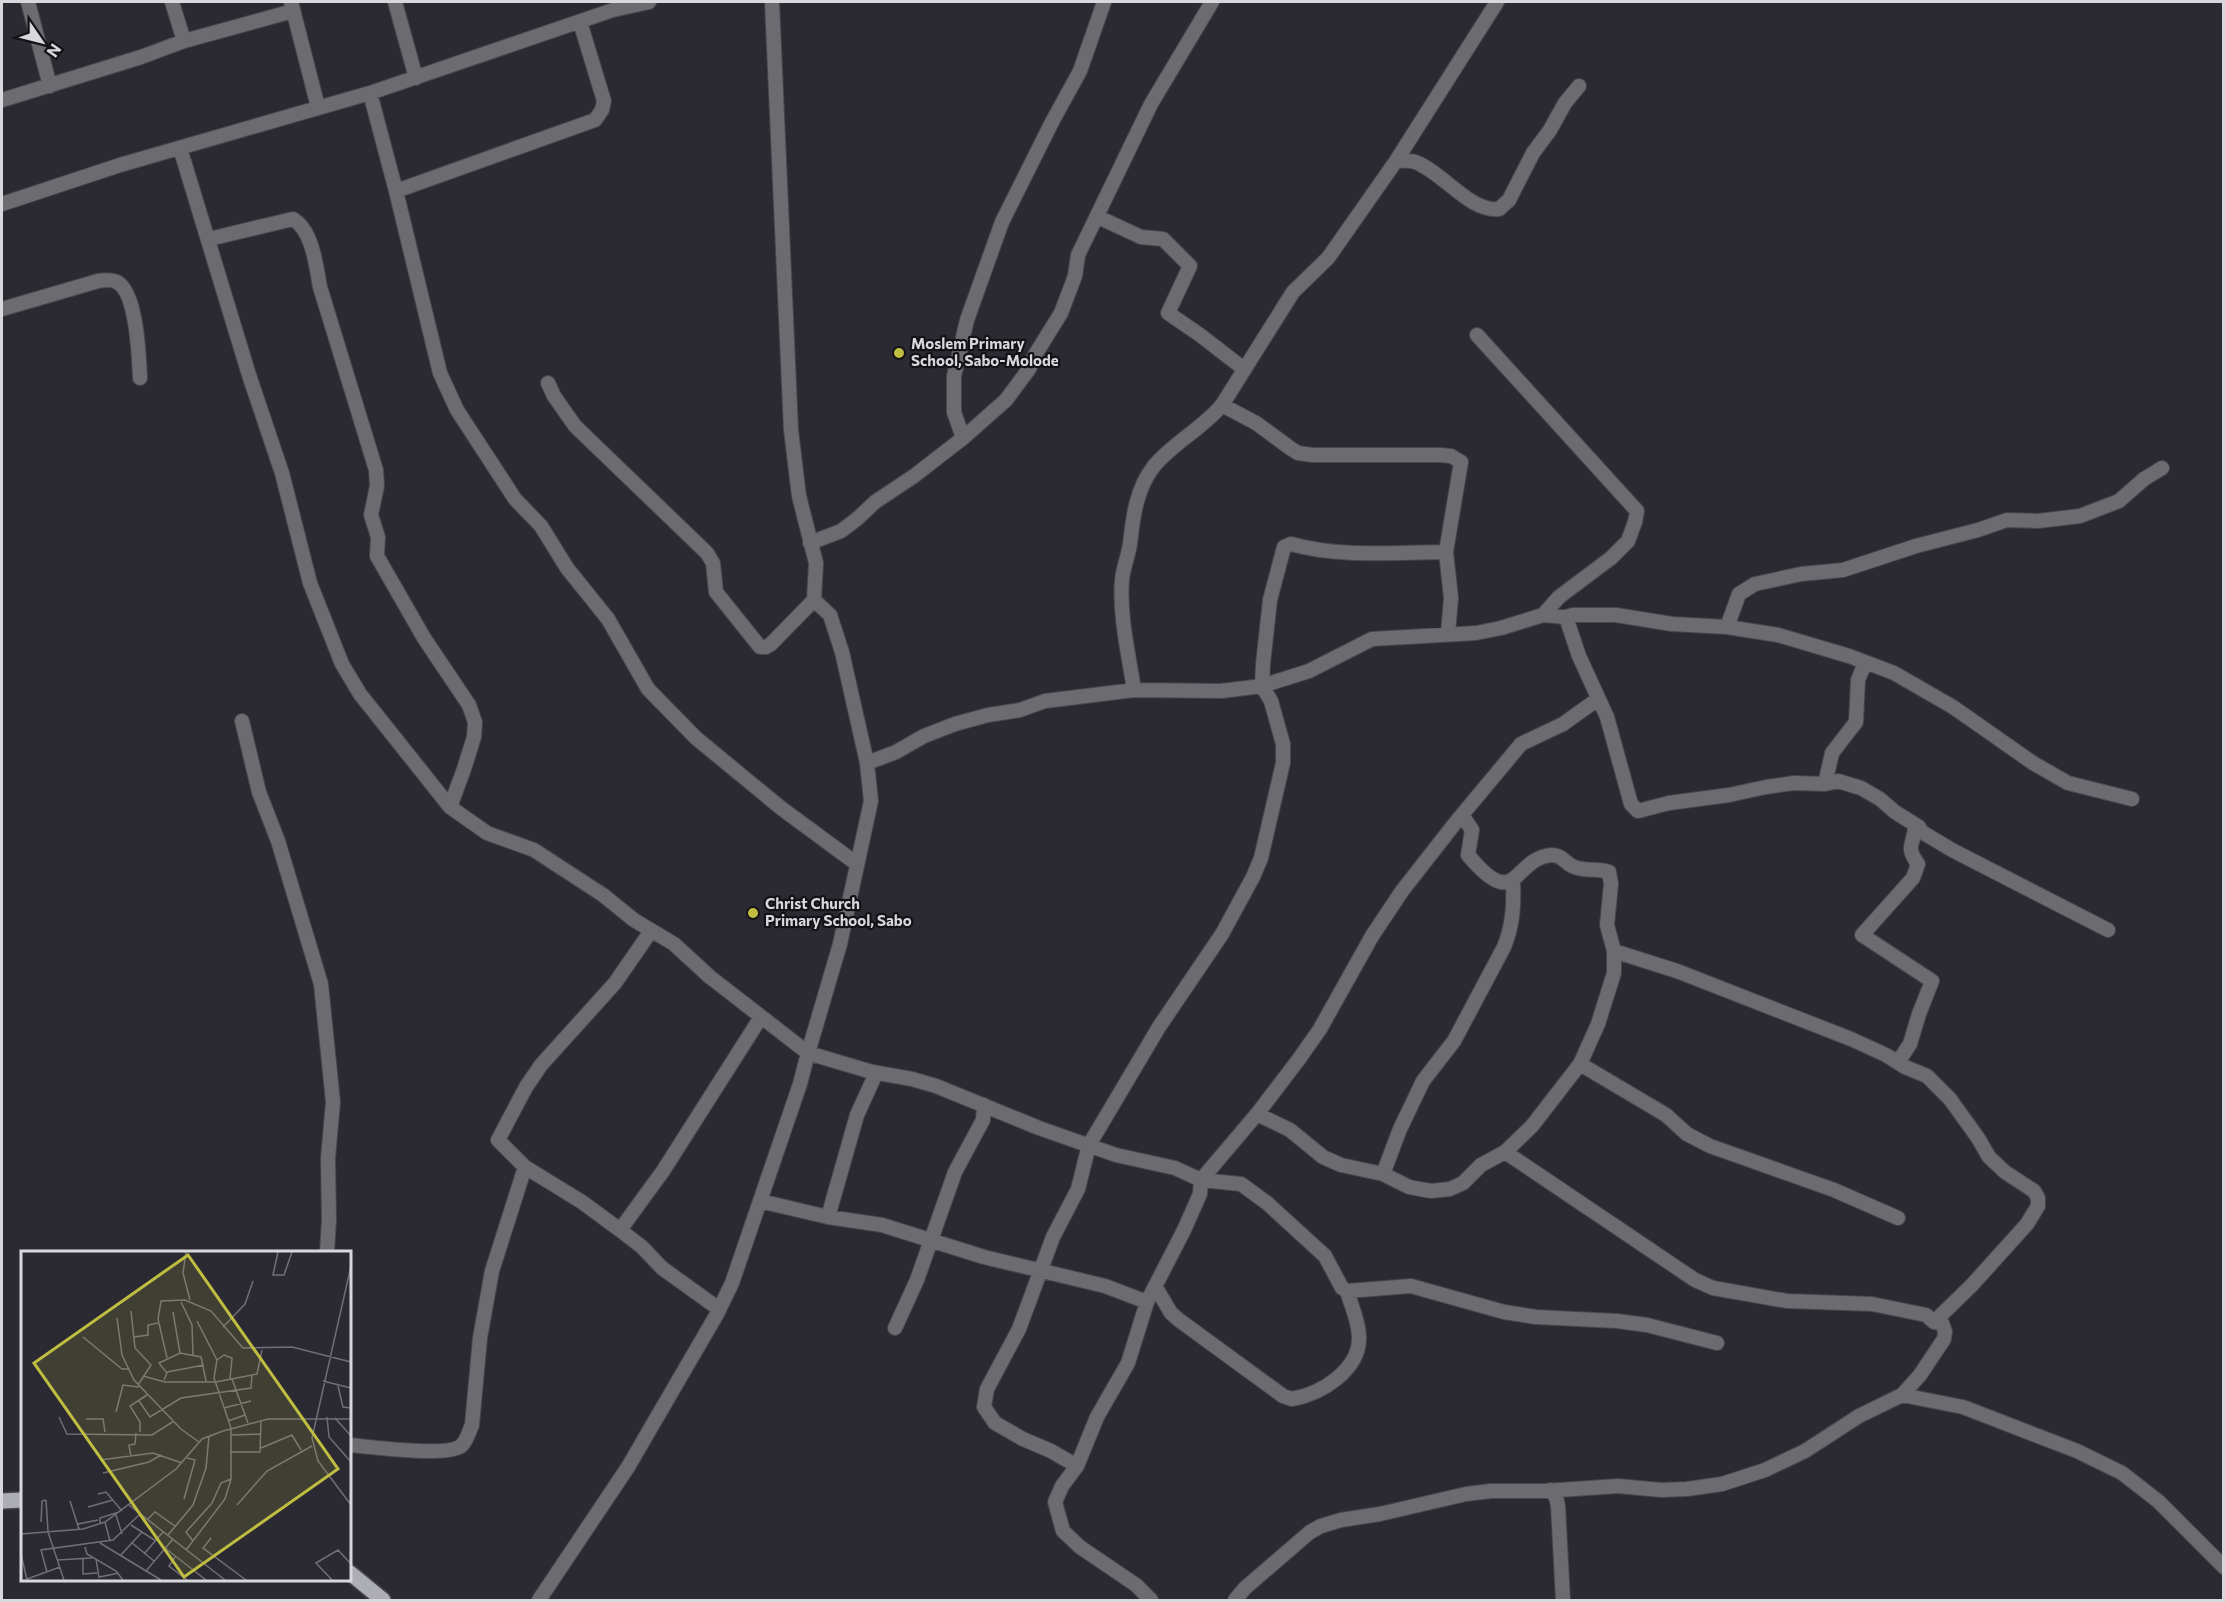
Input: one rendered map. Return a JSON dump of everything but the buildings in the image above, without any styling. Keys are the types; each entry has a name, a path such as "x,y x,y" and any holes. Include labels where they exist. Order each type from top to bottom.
{"main road":[{"path":"2,1501 21,1500"},
{"path":"351,1574 383,1600"}],"street":[{"path":"28,2 50,86"},
{"path":"172,2 184,41"},
{"path":"395,2 416,78"},
{"path":"2,204 180,148 370,93 613,10 650,2"},
{"path":"548,383 554,396 575,426 707,554 713,563 716,591 760,647 771,644 814,600 816,563 798,488 791,430 778,96 772,2"},
{"path":"963,438 954,412 954,376 967,320 1002,222 1080,71 1104,2"},
{"path":"810,543 841,531 875,502 914,476 963,438 1006,400 1029,369 1061,313 1075,276 1078,255 1150,104 1212,2"},
{"path":"1134,690 1124,617 1122,580 1138,492 1155,464 1222,405 1293,292 1328,258 1396,161 1497,2"},
{"path":"2,100 292,6 318,107"},
{"path":"396,191 595,120 602,110 604,101 580,22"},
{"path":"1396,161 1416,162 1486,209 1499,209 1509,200 1533,153 1550,130 1565,103 1579,86"},
{"path":"370,93 446,388 457,410 516,499 541,526 567,568 608,619 648,689 696,738 781,808 857,864"},
{"path":"180,148 249,375 282,473 310,583 342,664 360,694 450,807 487,833 534,850 608,899 634,920 674,944 710,978 808,1053 872,1072 912,1079 1116,1155 1175,1168 1201,1180 1241,1184 1267,1203 1325,1256 1342,1288 1347,1291 1411,1286 1504,1312 1536,1317 1617,1321 1647,1325 1717,1343"},
{"path":"1098,217 1141,237 1163,239 1190,266 1168,313 1244,369"},
{"path":"209,238 293,219 301,224 305,232 314,256 323,299 376,470 371,515 378,537 377,556 424,638 469,705 475,722 474,737 450,807"},
{"path":"2,309 88,283 110,280 117,282 123,286 133,313 140,378"},
{"path":"1478,335 1637,510 1628,541 1611,558 1559,597 1543,615"},
{"path":"1222,405 1256,423 1298,453 1312,455 1440,454 1461,462 1446,552 1451,598 1448,634"},
{"path":"1727,627 1739,594 1755,584 1801,574 1843,570 2007,520 2038,521 2080,516 2119,501 2144,479 2162,468"},
{"path":"1077,1466 995,1423 984,1407 987,1389 1019,1329 1053,1237 1078,1189 1089,1145 1159,1027 1222,934 1244,896 1261,858 1283,763 1283,744 1271,701 1262,686 1270,600 1282,554 1286,545 1291,544 1314,550 1350,553 1446,552"},
{"path":"539,1600 628,1467 732,1284 800,1084 840,944 872,801 867,763 842,652 830,615 814,600"},
{"path":"867,763 896,752 935,731 966,721 1020,710 1045,701 1134,690 1221,691 1262,686 1310,671 1372,639 1476,633 1543,615 1566,617 1616,615 1672,624 1727,627 1778,635 1827,649 1894,673 1953,706 2033,763 2068,783 2132,799"},
{"path":"1566,617 1579,656 1607,717 1631,804 1638,811 1669,803 1729,795 1775,785 1825,784 1838,781 1861,788 1880,799 1915,826 1952,850 2108,930"},
{"path":"1825,784 1832,753 1856,722 1858,680 1865,663"},
{"path":"1151,1600 1136,1585 1080,1547 1063,1531 1055,1502 1062,1486 1077,1466 1097,1417 1128,1364 1147,1302 1200,1194 1201,1180 1257,1114 1320,1029 1372,936 1402,891 1462,815 1521,744 1563,724 1598,699"},
{"path":"242,721 260,792 279,841 321,984 333,1102 328,1158 327,1251"},
{"path":"1257,1114 1290,1130 1323,1157 1341,1165 1383,1174 1409,1187 1431,1191 1450,1189 1463,1182 1480,1165 1505,1152 1532,1126 1580,1064 1598,1024 1614,973 1614,951 1607,925 1611,884 1609,872 1571,866 1555,855 1537,859 1513,881 1504,883 1496,880 1477,866 1468,855 1472,830 1462,815"},
{"path":"1898,1062 1910,1044 1918,1014 1932,981 1862,935 1913,878 1918,864 1910,850 1915,826"},
{"path":"1383,1174 1406,1114 1422,1081 1454,1041 1504,947 1511,931 1514,906 1513,881"},
{"path":"651,931 615,983 541,1065 498,1140 525,1167 582,1202 642,1247 662,1268 719,1309"},
{"path":"1614,951 1677,971 1851,1039 1886,1054 1927,1076 1950,1099 1989,1157 2005,1172 2029,1186 2038,1198 2038,1206 2027,1224 1972,1285 1934,1322"},
{"path":"620,1230 663,1170 761,1017"},
{"path":"1580,1064 1666,1115 1686,1134 1710,1146 1834,1190 1898,1218"},
{"path":"828,1217 857,1116 873,1080 872,1072"},
{"path":"895,1328 917,1280 955,1172 983,1120 984,1105"},
{"path":"1235,1600 1245,1588 1310,1532 1341,1520 1380,1514 1466,1494 1618,1486 1661,1490 1687,1489 1722,1484 1765,1470 1805,1451 1859,1416 1902,1395 1925,1368 1944,1339 1945,1332 1942,1323 1934,1322 1926,1315 1872,1304 1787,1301 1713,1288 1680,1271 1624,1230 1583,1206 1505,1152"},
{"path":"351,1445 421,1451 445,1450 462,1445 467,1438 472,1425 480,1338 492,1271 525,1167"},
{"path":"760,1202 828,1217 882,1225 984,1257 1105,1286 1147,1302"},
{"path":"1155,1286 1171,1312 1179,1320 1283,1396 1292,1400 1313,1393 1332,1382 1353,1360 1359,1348 1359,1334 1347,1291"},
{"path":"1902,1395 1964,1407 2058,1443 2122,1473 2158,1501 2223,1567"},
{"path":"1550,1490 1556,1497 1558,1506 1563,1600"}],"place":[{"name":"Moslem Primary School, Sabo-Molode","path":"899,353"},
{"name":"Christ Church Primary School, Sabo","path":"753,913"}]}
